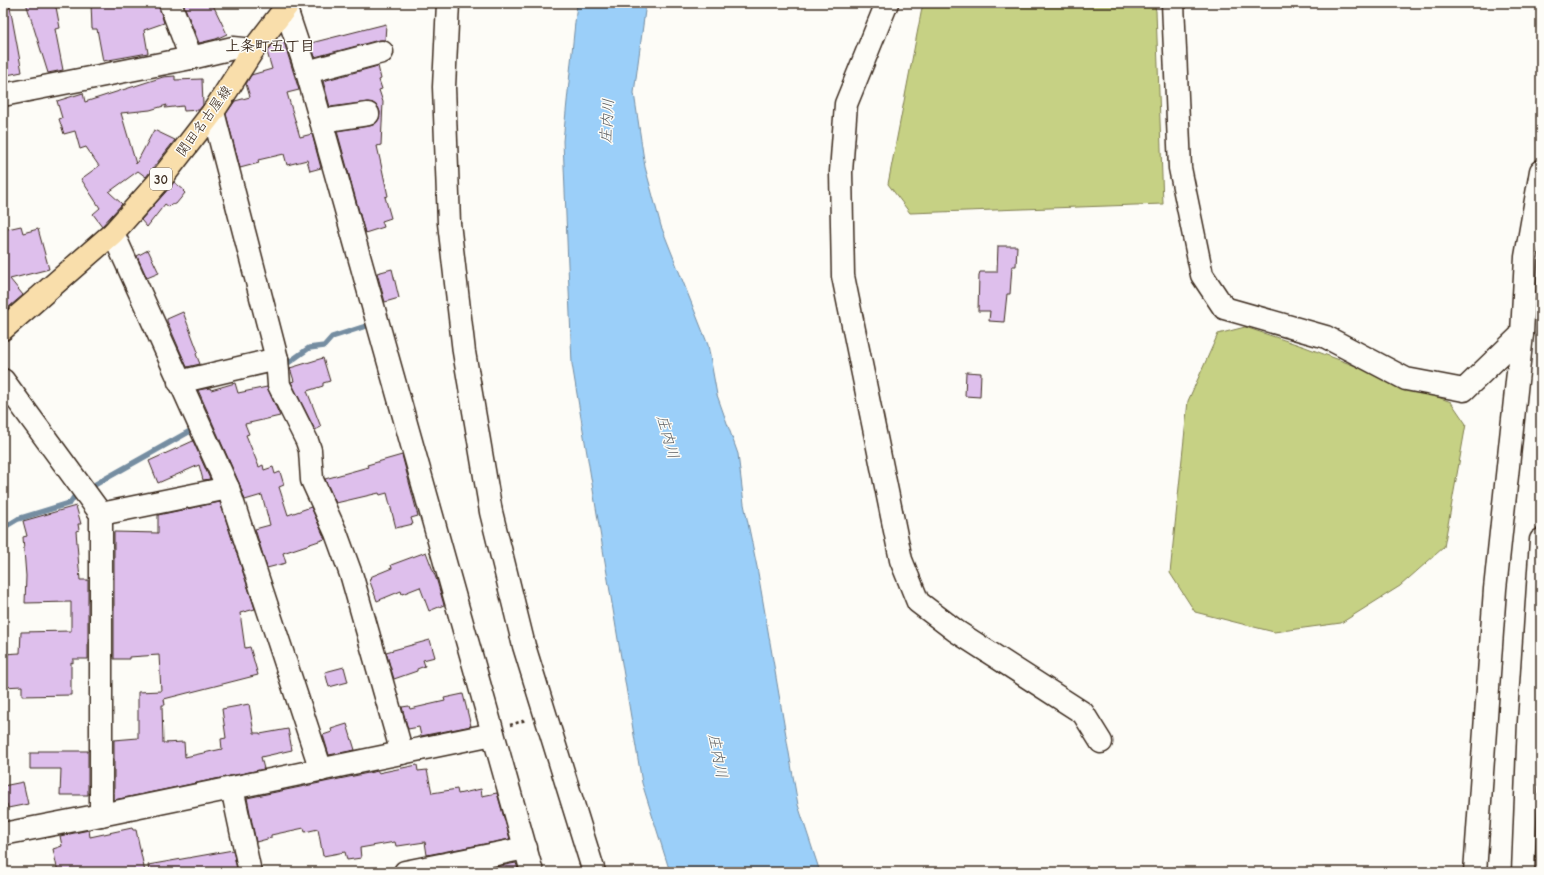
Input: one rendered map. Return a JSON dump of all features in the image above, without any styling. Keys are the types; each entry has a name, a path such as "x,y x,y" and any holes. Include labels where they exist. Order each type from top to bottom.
{"main road":[{"name":"関田名古屋線","path":"3,329 113,233 161,179 213,112 253,50 286,5"}],"street":[{"path":"170,3 190,58"},
{"path":"448,3 444,87 449,224 464,352 491,512 524,646 594,872"},
{"path":"887,3 846,104 841,172 843,276 901,560 918,602 956,631 1083,713 1101,742"},
{"path":"1173,3 1180,168 1202,275 1224,308 1326,338 1406,379 1464,390 1522,334"},
{"path":"286,5 321,120 532,872"},
{"path":"4,92 190,58 233,48 253,50"},
{"path":"307,72 382,52"},
{"path":"213,112 277,359 279,385 307,441 310,450 312,480 336,533 352,577 402,753"},
{"path":"321,120 368,114"},
{"path":"1475,872 1495,589 1522,334 1526,257 1541,171"},
{"path":"113,233 228,488 321,770"},
{"path":"180,382 277,359"},
{"path":"3,380 101,514 101,816"},
{"path":"101,514 228,488"},
{"path":"1524,872 1535,721 1541,540"},
{"path":"3,834 101,816 402,753 492,732"},
{"path":"232,788 250,872"},
{"path":"405,872 526,848"}],"path":[{"path":"492,732 546,715"}],"green space":[{"path":"923,3 1154,3 1156,11 1163,204 910,213 888,184"},
{"path":"1245,327 1305,347 1451,402 1466,424 1444,547 1400,586 1341,623 1274,632 1195,612 1170,573 1188,401 1218,334"}],"water":[{"name":"庄内川","path":"577,3 646,3 634,93 645,167 661,226 708,345 717,395 738,454 744,504 757,567 798,805 820,872 670,872 642,783 572,364 563,141"}],"building":[{"path":"26,3 53,3 54,7 56,7 60,28 55,29 63,70 48,73"},
{"path":"91,3 158,3 164,23 144,30 148,53 103,61 97,29 92,29"},
{"path":"183,3 212,3 227,34 216,39 199,43"},
{"path":"10,7 22,72 7,75 3,54 3,8"},
{"path":"386,24 385,40 379,40 315,57 311,43"},
{"path":"284,42 299,90 287,93 300,137 312,134 321,168 310,171 307,160 287,165 284,154 258,160 259,163 240,168 226,114 235,101 250,97 246,84 251,75 272,69 267,52 272,45"},
{"path":"378,66 381,79 379,80 382,89 379,90 383,102 381,145 377,146 388,196 385,197 391,218 382,221 384,227 365,233 337,131 375,124 379,119 380,112 378,107 373,103 367,102 330,107 323,81"},
{"path":"175,76 175,80 202,79 203,105 199,110 184,111 183,106 165,108 167,105 150,110 121,113 136,164 154,130 175,140 146,177 138,171 109,192 122,204 102,226 93,214 100,208 81,179 99,166 86,147 80,149 75,131 64,134 59,119 62,118 57,101 83,93 85,102 163,77"},
{"path":"174,182 184,190 183,191 185,193 176,204 169,207 165,204 147,227 141,220"},
{"path":"21,226 23,233 38,229 49,269 10,279 23,295 3,312 3,230"},
{"path":"998,246 1017,246 1016,266 1012,266 1010,294 1007,294 1004,322 989,321 990,311 978,311 979,275 980,272 997,272"},
{"path":"148,250 159,273 147,278 137,256"},
{"path":"392,269 399,298 385,302 377,273"},
{"path":"183,312 198,352 196,354 200,364 187,367 167,321 167,319"},
{"path":"323,358 330,381 323,383 323,386 307,391 321,427 315,430 291,382 294,381 290,368"},
{"path":"966,372 981,373 980,397 965,396"},
{"path":"235,383 238,393 267,387 280,416 245,424 249,434 246,435 259,467 263,465 264,470 273,467 275,474 280,472 284,485 279,487 288,515 311,507 325,539 283,553 286,563 267,568 255,529 270,525 262,495 245,500 198,390 210,388 211,390"},
{"path":"193,441 210,479 203,480 199,465 158,483 149,461"},
{"path":"402,455 418,516 411,518 413,524 396,528 387,493 380,495 379,493 336,503 325,479 368,467 367,465"},
{"path":"220,502 255,609 240,613 245,648 250,647 258,675 164,699 165,705 162,705 163,743 184,742 185,757 222,749 221,739 226,738 222,709 249,704 254,733 260,734 288,729 292,750 261,757 264,769 114,800 114,740 138,738 138,692 161,691 159,655 129,657 129,659 114,659 114,532 158,533 158,515"},
{"path":"76,506 81,524 78,524 79,530 76,531 80,580 88,580 88,659 73,659 73,663 71,662 71,695 22,696 22,686 3,687 3,654 20,653 21,632 71,631 71,602 25,603 26,576 23,537 27,536 23,521"},
{"path":"426,552 444,605 429,611 420,587 402,594 401,591 377,601 369,579 371,578 370,577 392,568 391,565"},
{"path":"430,640 435,657 423,660 425,666 417,669 417,671 394,679 386,652"},
{"path":"344,667 348,682 329,687 325,672"},
{"path":"463,694 471,726 421,736 419,727 408,729 402,707 409,706 410,709 445,701 444,698"},
{"path":"347,724 355,750 329,755 323,735 332,732 331,729"},
{"path":"38,751 88,751 88,795 60,795 61,769 30,769 30,753 38,753"},
{"path":"417,765 418,771 427,770 432,793 457,789 458,794 481,789 482,796 497,793 510,839 427,855 425,842 396,846 395,842 360,848 361,858 347,860 345,852 323,856 318,829 305,832 304,828 271,835 271,838 256,842 247,798 378,771 378,773"},
{"path":"23,782 28,804 8,808 7,804 3,805 3,786"},
{"path":"132,828 133,830 136,830 145,872 58,872 53,849 62,846 60,836 89,830 90,837"},
{"path":"233,850 237,869 234,869 235,872 149,872 148,865"},
{"path":"516,863 519,872 469,872"}],"waterway":[{"path":"288,363 309,348 324,346 332,337 366,326"},
{"path":"89,488 192,430"},
{"path":"3,528 18,519 70,503 76,494"}],"district":[{"name":"上条町五丁目","path":"270,46"}]}
